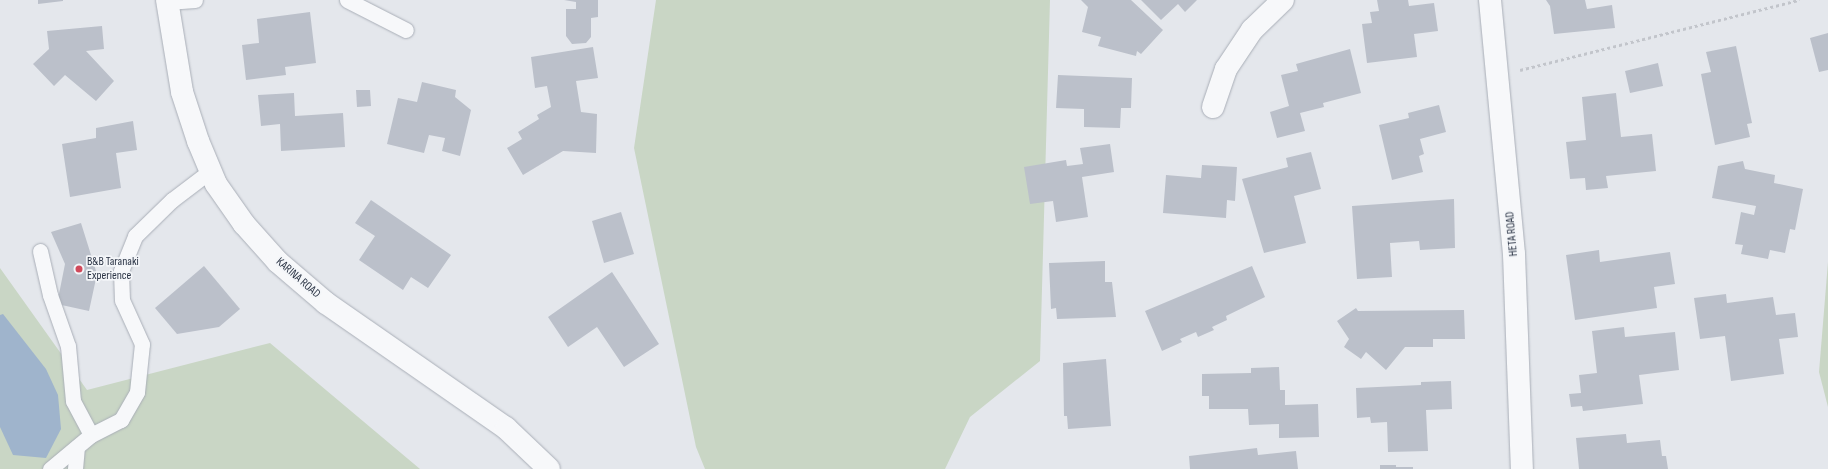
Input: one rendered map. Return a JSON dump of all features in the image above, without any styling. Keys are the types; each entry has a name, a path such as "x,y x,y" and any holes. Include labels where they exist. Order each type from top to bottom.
{"street":[{"path":"1213,107 1226,69 1252,30 1282,0"},
{"name":"HETA ROAD","path":"1490,0 1514,254 1522,469"},
{"name":"KARINA ROAD","path":"167,1 182,92 210,171 244,224 278,262 326,302 506,428 549,469"}],"lane":[{"path":"167,1 195,0"},
{"path":"347,0 406,30"},
{"path":"50,469 91,435 121,420 137,392 142,344 122,300 121,271 135,236 172,200 210,171"},
{"path":"40,251 50,295 68,346 73,400 91,435"},
{"path":"74,469 77,447"}],"path":[{"path":"1498,75 1799,0"}],"green space":[{"path":"656,0 1050,0 1040,361 970,417 945,469 705,469 696,447 634,148"},
{"path":"1828,262 1828,407 1819,372"},
{"path":"0,268 87,390 270,343 420,469 0,469"}],"water":[{"path":"3,314 46,369 58,395 61,429 46,458 13,455 0,427 0,315"}],"building":[{"path":"38,0 63,0 63,1 38,4"},
{"path":"564,0 598,0 598,17 591,18 591,37 586,43 572,44 566,36 566,9 576,9 576,2"},
{"path":"1081,0 1131,0 1163,30 1141,54 1137,51 1136,56 1098,46 1101,37 1082,32 1088,7"},
{"path":"1141,0 1197,0 1185,12 1178,4 1161,20"},
{"path":"1377,0 1408,0 1409,6 1434,3 1438,31 1414,34 1417,57 1367,63 1362,24 1372,23 1370,12 1379,11"},
{"path":"1546,0 1585,0 1587,9 1612,5 1615,28 1554,34 1550,6"},
{"path":"310,12 316,63 285,67 286,75 246,80 242,45 259,43 257,19"},
{"path":"102,26 104,49 86,51 114,81 96,101 65,75 54,86 33,64 49,49 47,31"},
{"path":"1828,33 1828,70 1819,72 1810,38"},
{"path":"1736,46 1752,123 1747,124 1750,137 1715,145 1701,74 1711,72 1706,52"},
{"path":"593,47 598,78 576,81 581,112 597,114 596,153 563,151 523,175 507,148 522,139 518,132 539,119 537,115 551,107 547,86 535,88 531,57"},
{"path":"1350,49 1361,93 1323,103 1324,107 1300,113 1305,131 1277,138 1270,112 1289,106 1281,75 1298,71 1296,64"},
{"path":"1658,63 1663,86 1630,93 1625,71"},
{"path":"1058,75 1132,78 1131,108 1121,108 1120,128 1084,127 1084,109 1056,108"},
{"path":"422,82 456,90 455,97 471,110 460,156 442,151 445,138 429,135 424,153 387,144 398,98 417,102"},
{"path":"356,90 370,90 371,106 357,107"},
{"path":"294,93 295,116 343,113 345,147 281,151 280,124 261,126 258,95"},
{"path":"1616,93 1621,137 1652,134 1656,171 1606,176 1608,188 1586,190 1585,178 1570,179 1566,142 1586,140 1582,97"},
{"path":"1439,105 1446,132 1420,139 1424,154 1419,156 1423,172 1392,180 1379,125 1409,118 1408,113"},
{"path":"133,121 137,150 116,153 121,188 70,197 62,144 96,138 96,128"},
{"path":"1110,144 1114,172 1082,177 1088,217 1056,222 1053,201 1030,204 1024,167 1066,160 1067,166 1083,164 1080,148"},
{"path":"1311,152 1321,189 1294,196 1306,243 1264,253 1242,179 1288,167 1286,158"},
{"path":"1743,161 1745,169 1775,175 1774,183 1803,189 1795,230 1790,229 1785,253 1770,250 1768,259 1741,254 1743,245 1735,244 1741,212 1754,215 1756,206 1712,198 1718,166"},
{"path":"1202,165 1237,167 1235,201 1227,200 1226,218 1163,213 1166,175 1201,178"},
{"path":"1454,199 1455,248 1420,250 1419,241 1390,243 1392,277 1357,279 1352,206"},
{"path":"371,200 451,255 428,288 411,277 403,290 359,260 375,236 355,223"},
{"path":"621,212 634,254 604,263 592,221"},
{"name":"B&B Taranaki Experience","path":"81,223 97,274 89,311 57,304 65,264 51,232"},
{"path":"1599,250 1600,262 1670,252 1675,284 1654,287 1657,308 1575,320 1566,255"},
{"path":"1105,261 1105,282 1112,282 1116,317 1057,319 1056,308 1051,309 1049,263"},
{"path":"204,266 240,309 219,327 177,334 155,308"},
{"path":"1252,266 1265,297 1226,316 1227,320 1212,327 1214,330 1198,337 1196,332 1180,339 1182,342 1162,351 1145,311"},
{"path":"612,272 659,344 624,367 597,327 568,347 548,317"},
{"path":"1726,294 1727,303 1773,297 1776,315 1795,313 1798,337 1779,339 1784,374 1731,381 1725,336 1700,339 1694,298"},
{"path":"1356,308 1358,311 1464,310 1465,339 1433,339 1433,347 1405,347 1386,370 1366,352 1361,359 1344,347 1349,339 1337,321"},
{"path":"1624,327 1625,337 1675,332 1679,370 1639,375 1643,404 1583,411 1582,406 1571,407 1569,394 1581,393 1579,375 1597,373 1592,331"},
{"path":"1106,359 1111,426 1068,429 1067,416 1064,416 1063,363"},
{"path":"1279,367 1280,390 1285,390 1285,405 1318,404 1319,437 1279,438 1279,424 1249,425 1248,409 1209,409 1209,396 1202,396 1202,374 1251,373 1251,368"},
{"path":"1451,381 1452,409 1426,410 1428,451 1388,452 1387,422 1371,423 1370,417 1357,418 1356,388 1421,385 1421,382"},
{"path":"1626,434 1627,443 1660,440 1662,456 1666,456 1668,469 1579,469 1576,438"},
{"path":"1257,448 1258,455 1296,451 1298,469 1190,469 1189,456"},
{"path":"1380,465 1413,467 1413,469 1380,469"}],"place":[{"name":"B&B Taranaki Experience","path":"79,269"}]}
